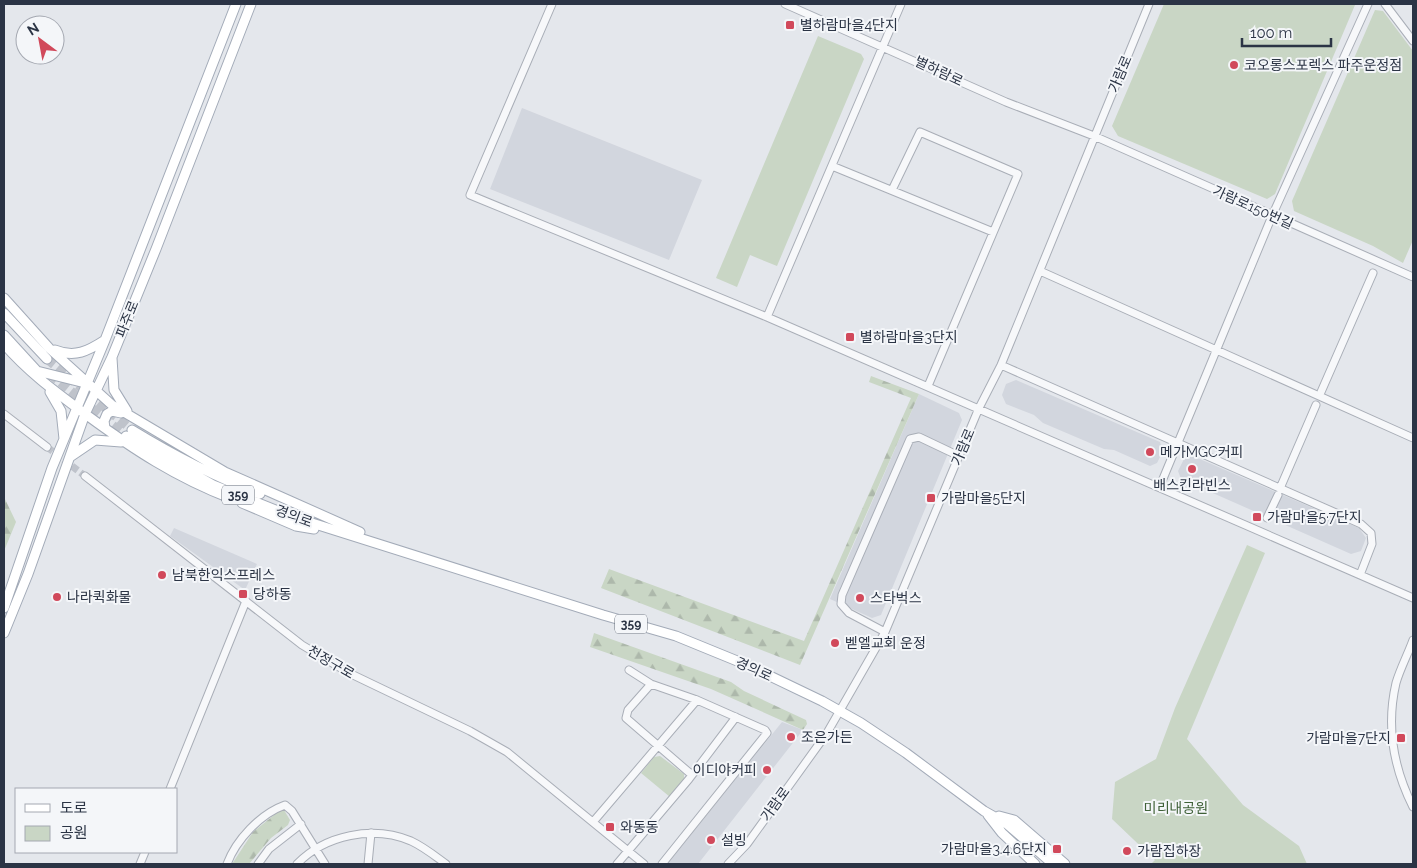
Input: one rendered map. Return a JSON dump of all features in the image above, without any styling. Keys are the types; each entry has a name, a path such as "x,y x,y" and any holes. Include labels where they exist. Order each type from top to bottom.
{"main road":[{"name":"파주로","path":"4,633 28,574 70,458 88,384 236,4"},
{"name":"파주로","path":"4,608 64,440 81,411 96,391 112,357 251,4"},
{"path":"4,298 49,348 112,405 225,472 358,535"},
{"path":"4,313 47,359"},
{"path":"4,327 42,368"},
{"path":"4,334 37,371 88,384"},
{"path":"49,348 73,355 92,349 106,340"},
{"path":"4,344 46,386 105,428 127,436 202,488 296,526 358,535"},
{"path":"112,357 114,390 119,402 131,416"},
{"path":"46,386 61,411 64,440"},
{"path":"105,428 105,417 110,411 131,416"},
{"path":"70,458 95,440 127,436"},
{"name":"경의로","path":"127,436 178,457 224,480 358,535 414,555 676,636 747,665 841,711 906,753 984,811 1008,824 1053,864"},
{"path":"984,811 1002,833 1035,864"},
{"path":"984,811 1014,820 1065,864"}],"street":[{"path":"552,4 470,195 767,317 1160,486 1413,598"},
{"name":"별하람로","path":"785,4 883,45 1006,102 1094,136"},
{"path":"767,317 901,4"},
{"name":"가람로","path":"728,864 774,807 841,711 885,632 979,408 1000,365 1040,271 1149,4"},
{"path":"1160,486 1272,216 1368,4"},
{"path":"1385,4 1413,41"},
{"path":"892,190 920,132 1018,174 928,386"},
{"name":"가람로150번길","path":"1094,136 1413,277"},
{"path":"832,166 993,232"},
{"path":"1040,271 1413,438"},
{"path":"1321,392 1373,273"},
{"path":"1000,365 1367,528 1371,533 1372,544 1360,575"},
{"path":"1281,486 1316,405"},
{"path":"4,414 47,447"},
{"path":"885,632 846,611 840,604 842,595 910,439 919,437 959,456"},
{"name":"천정구로","path":"84,476 302,645 334,665 470,731 507,752 644,864"},
{"path":"1267,518 1278,494"},
{"path":"170,788 246,601"},
{"path":"1413,640 1396,682 1392,712 1397,769 1413,807"},
{"path":"629,670 651,684 697,700 765,730 766,737 662,864"},
{"path":"651,684 626,715 626,718 692,775"},
{"path":"593,822 697,700"},
{"path":"617,864 692,775 736,717"},
{"path":"227,864 250,829 276,808 288,806 325,864"},
{"path":"258,864 269,849 301,824"},
{"path":"368,864 371,833"},
{"path":"297,864 316,849 351,835 371,833 391,835 410,841 442,863"}],"shaded area":[{"path":"522,108 702,180 669,260 490,189"},
{"path":"1016,380 1160,442 1163,451 1157,463 1150,466 1114,450 1104,449 1043,423 1034,415 1006,404 1002,395 1006,384"},
{"path":"919,394 959,413 962,420 881,615 872,618 830,599"},
{"path":"1193,456 1359,528 1366,538 1361,551 1351,554 1181,479 1178,471 1184,459"},
{"path":"174,528 257,564 245,590 170,536"},
{"path":"782,722 803,730 698,864 667,864"}],"green space":[{"name":"코오롱스포렉스 파주운정점","path":"1164,4 1355,5 1275,194 1267,199 1118,136 1112,126"},
{"name":"코오롱스포렉스 파주운정점","path":"1375,10 1383,11 1413,51 1413,240 1403,263 1373,246 1294,211 1292,201"},
{"path":"818,36 861,54 864,59 777,266 750,255 737,287 716,278"},
{"path":"871,376 919,394 800,665 601,588 609,569 804,641 911,398 869,382"},
{"path":"4,497 16,522 4,551"},
{"name":"미리내공원","path":"1247,545 1265,553 1187,739 1243,805 1299,846 1307,864 1151,864 1155,860 1112,819 1115,782 1156,759 1175,708"},
{"path":"594,633 731,682 744,691 806,720 807,724 803,730 711,689 590,647"},
{"path":"660,756 684,774 684,780 670,797 641,773 654,757"},
{"path":"284,810 290,820 288,825 271,838 249,864 232,864 253,832 279,811"}],"tunnel":[{"path":"47,359 132,430"},
{"path":"50,374 126,436"},
{"path":"47,447 85,476"}],"place":[{"name":"별하람마을4단지","path":"790,25"},
{"name":"코오롱스포렉스 파주운정점","path":"1234,65"},
{"name":"별하람마을3단지","path":"850,337"},
{"name":"메가MGC커피","path":"1150,452"},
{"name":"배스킨라빈스","path":"1192,469"},
{"name":"가람마을5단지","path":"931,498"},
{"name":"가람마을5·7단지","path":"1257,517"},
{"name":"남북한익스프레스","path":"162,575"},
{"name":"당하동","path":"243,594"},
{"name":"나라퀵화물","path":"57,597"},
{"name":"스타벅스","path":"860,598"},
{"name":"벧엘교회 운정","path":"835,643"},
{"name":"조은가든","path":"791,737"},
{"name":"가람마을7단지","path":"1401,738"},
{"name":"이디야커피","path":"767,770"},
{"name":"와동동","path":"610,827"},
{"name":"설빙","path":"711,840"},
{"name":"가람마을3.4.6단지","path":"1057,849"},
{"name":"가람집하장","path":"1127,851"}]}
